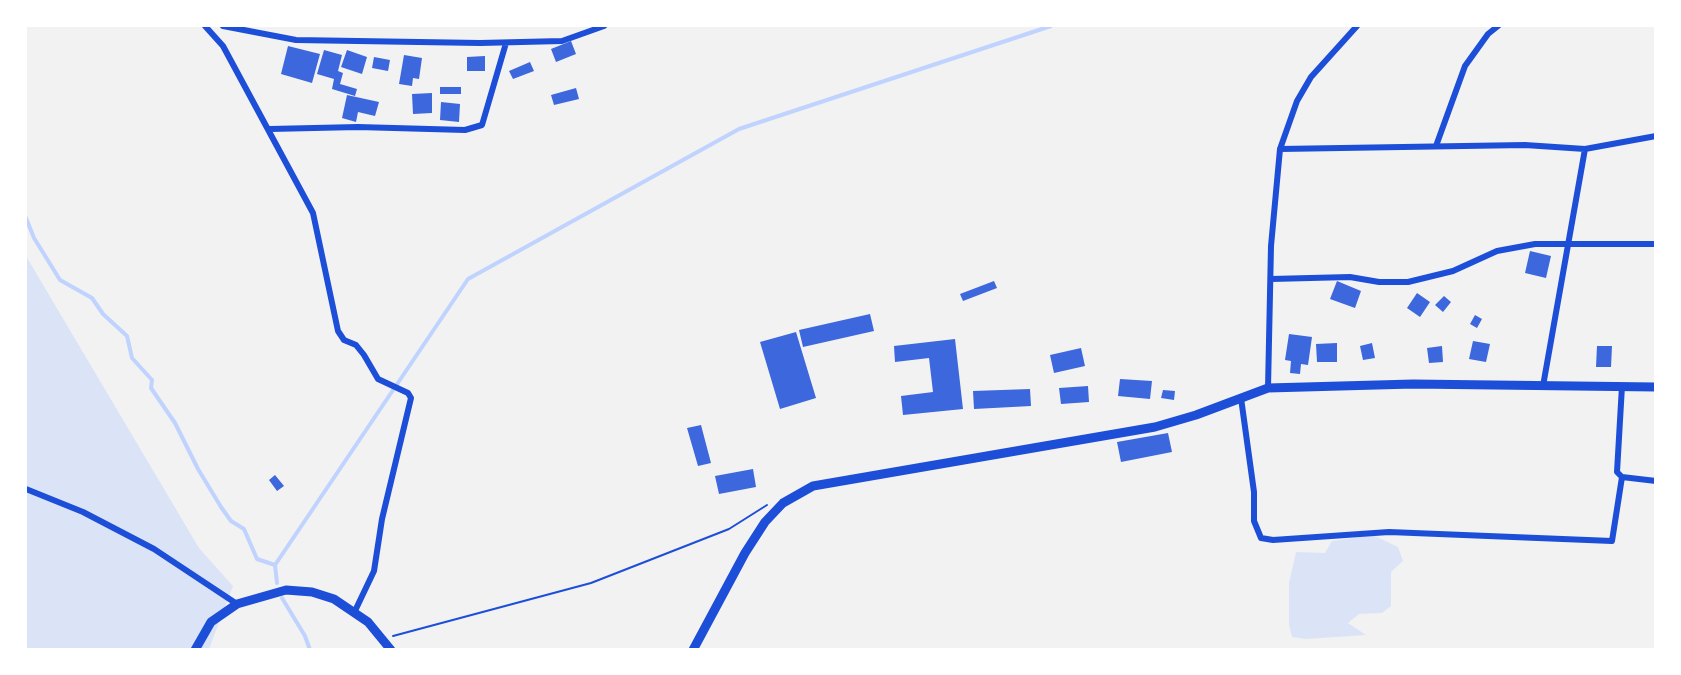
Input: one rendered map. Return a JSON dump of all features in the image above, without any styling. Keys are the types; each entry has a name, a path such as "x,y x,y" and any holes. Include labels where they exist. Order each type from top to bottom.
{"main road":[{"path":"693,650 765,522 783,503 813,486 1107,437 1176,421 1268,388 1413,384 1656,387"},
{"path":"195,650 212,622 237,603 286,590 312,592 334,599 384,638 391,650"}],"street":[{"path":"205,26 223,46 270,129 313,213 338,331 344,340 356,345 378,379 408,393 411,398 382,519 375,571 354,613"},
{"path":"223,26 296,40 506,43 562,40 604,26"},
{"path":"585,26 585,34"},
{"path":"1268,388 1275,178 1280,149 1297,101 1311,77 1356,26"},
{"path":"1436,146 1465,66 1488,34 1498,26"},
{"path":"270,129 358,127 465,130 482,125 506,43"},
{"path":"1280,149 1525,145 1585,149 1656,136"},
{"path":"1543,386 1585,149"},
{"path":"1271,279 1350,277 1379,282 1408,282 1453,271 1497,251 1535,244 1656,244"},
{"path":"1622,386 1617,472 1622,477 1656,481"},
{"path":"1241,398 1254,492 1254,520 1261,538 1273,540 1389,532 1612,541 1622,477"},
{"path":"26,489 83,512 154,549 237,603"}],"path":[{"path":"384,638 591,582 729,529 763,505 783,503"}],"shaded area":[{"path":"26,256 199,548 233,586 209,649 26,649"},
{"path":"1373,535 1398,547 1403,561 1391,572 1391,606 1382,613 1359,614 1348,623 1366,635 1306,639 1292,637 1289,625 1289,583 1296,552 1325,553 1332,541"}],"building":[{"path":"571,41 576,54 556,62 551,49"},
{"path":"288,46 320,54 312,83 281,74"},
{"path":"324,50 342,55 338,71 343,73 340,84 357,89 355,96 332,89 334,79 317,74"},
{"path":"347,50 367,57 362,74 341,67"},
{"path":"404,55 422,58 419,79 413,78 412,86 399,84"},
{"path":"485,56 485,71 467,71 467,57"},
{"path":"374,57 390,60 388,71 372,68"},
{"path":"530,62 534,71 513,79 509,71"},
{"path":"440,87 461,87 461,94 440,94"},
{"path":"576,88 579,99 554,105 551,95"},
{"path":"432,93 432,113 413,114 412,94"},
{"path":"347,95 379,102 375,116 358,112 356,122 342,118"},
{"path":"441,102 460,104 459,122 440,120"},
{"path":"1530,251 1551,256 1546,278 1525,273"},
{"path":"994,281 997,288 963,301 960,294"},
{"path":"1337,281 1361,291 1355,308 1330,299"},
{"path":"1417,293 1430,302 1420,317 1407,308"},
{"path":"1444,296 1451,302 1443,312 1435,305"},
{"path":"870,314 874,331 803,347 799,330"},
{"path":"1475,315 1482,319 1477,328 1470,324"},
{"path":"796,332 816,398 780,409 760,342"},
{"path":"1289,334 1312,337 1308,365 1301,364 1300,374 1290,373 1291,361 1285,360"},
{"path":"955,339 963,409 903,415 901,396 933,392 929,358 895,362 894,346"},
{"path":"1473,341 1490,344 1486,362 1469,359"},
{"path":"1337,343 1337,362 1317,362 1316,344"},
{"path":"1372,343 1375,358 1363,360 1360,346"},
{"path":"1442,346 1443,362 1429,363 1427,348"},
{"path":"1597,346 1612,346 1611,367 1596,367"},
{"path":"1081,348 1085,366 1054,373 1050,355"},
{"path":"1120,379 1152,381 1150,399 1118,396"},
{"path":"1088,386 1089,402 1061,404 1059,388"},
{"path":"1030,389 1031,406 974,409 973,391"},
{"path":"1163,390 1175,391 1174,400 1161,398"},
{"path":"701,425 711,463 698,466 687,428"},
{"path":"1168,433 1172,452 1121,462 1117,442"},
{"path":"753,469 756,487 719,494 715,476"},
{"path":"275,475 284,486 277,491 269,480"}],"waterway":[{"path":"275,565 468,279 739,129 1051,26"},
{"path":"26,218 34,238 60,280 92,298 103,314 127,336 132,358 152,380 151,388 175,423 198,469 221,507 231,521 244,529 257,559 275,565 277,583"},
{"path":"282,598 305,636 310,650"}]}
